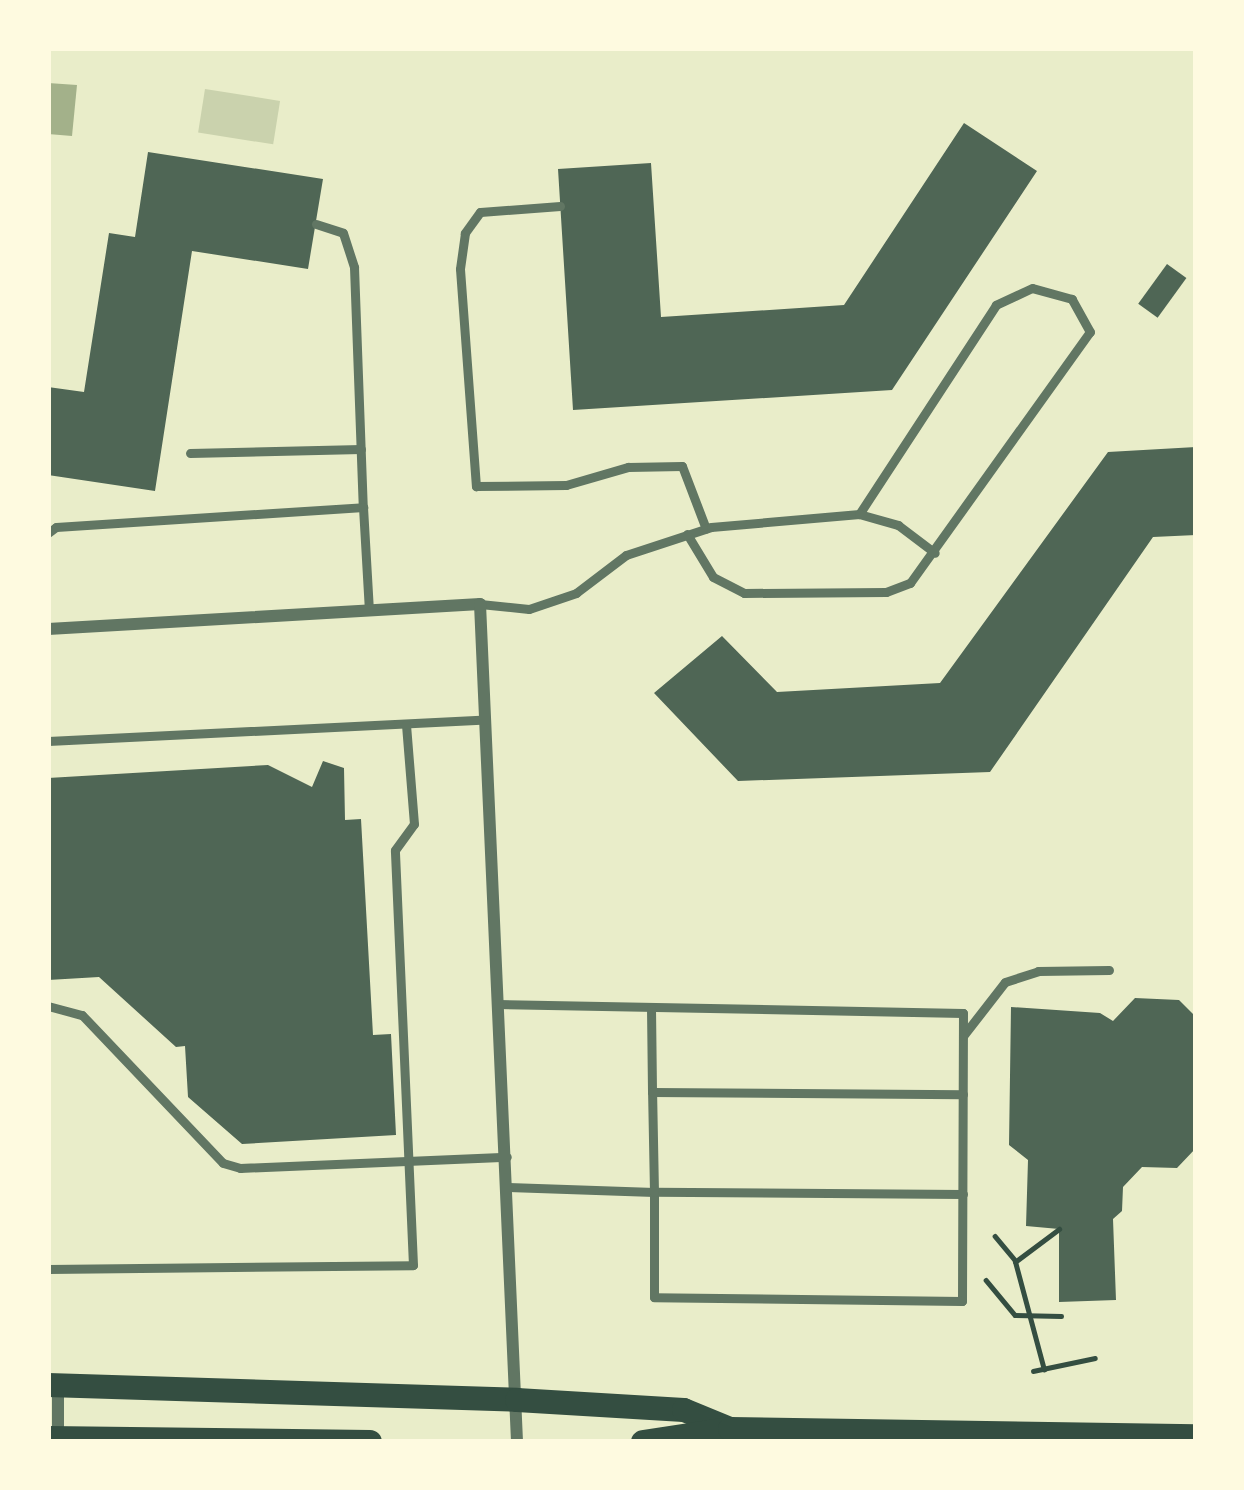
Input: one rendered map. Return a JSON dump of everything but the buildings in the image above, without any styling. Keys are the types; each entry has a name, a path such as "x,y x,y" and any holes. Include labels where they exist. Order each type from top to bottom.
{"main road":[{"path":"53,1385 517,1400 684,1411 730,1435"},
{"path":"644,1442 730,1435 1196,1436"},
{"path":"54,1440 370,1442"}],"street":[{"path":"48,628 480,604 517,1442"},
{"path":"53,1385 54,1440"}],"lane":[{"path":"560,206 480,212 465,233 460,269 476,486 566,485 628,467 682,466 706,529"},
{"path":"316,224 343,232 353,267 370,610"},
{"path":"686,534 713,577 744,593 886,592 910,583 1090,332 1072,298 1032,288 996,305 859,514"},
{"path":"190,453 361,449"},
{"path":"48,533 56,527 363,508"},
{"path":"480,604 529,609 560,599 626,555 706,529 859,514 898,525 934,553"},
{"path":"48,741 485,720"},
{"path":"48,1268 413,1265 395,850 414,824 406,724"},
{"path":"963,1036 1005,982 1038,970 1109,970"},
{"path":"498,1004 963,1013 962,1301 654,1297 651,1008"},
{"path":"48,1006 82,1016 223,1163 240,1168 507,1157"},
{"path":"652,1092 963,1094"},
{"path":"508,1187 963,1195"}],"path":[{"path":"1015,1262 1059,1229"},
{"path":"994,1236 1015,1262 1044,1370"},
{"path":"986,1280 1015,1315 1061,1316"},
{"path":"1033,1371 1095,1358"}],"shaded area":[{"path":"48,83 77,85 72,136 48,134"},
{"path":"205,89 280,101 273,144 198,132"}]}
